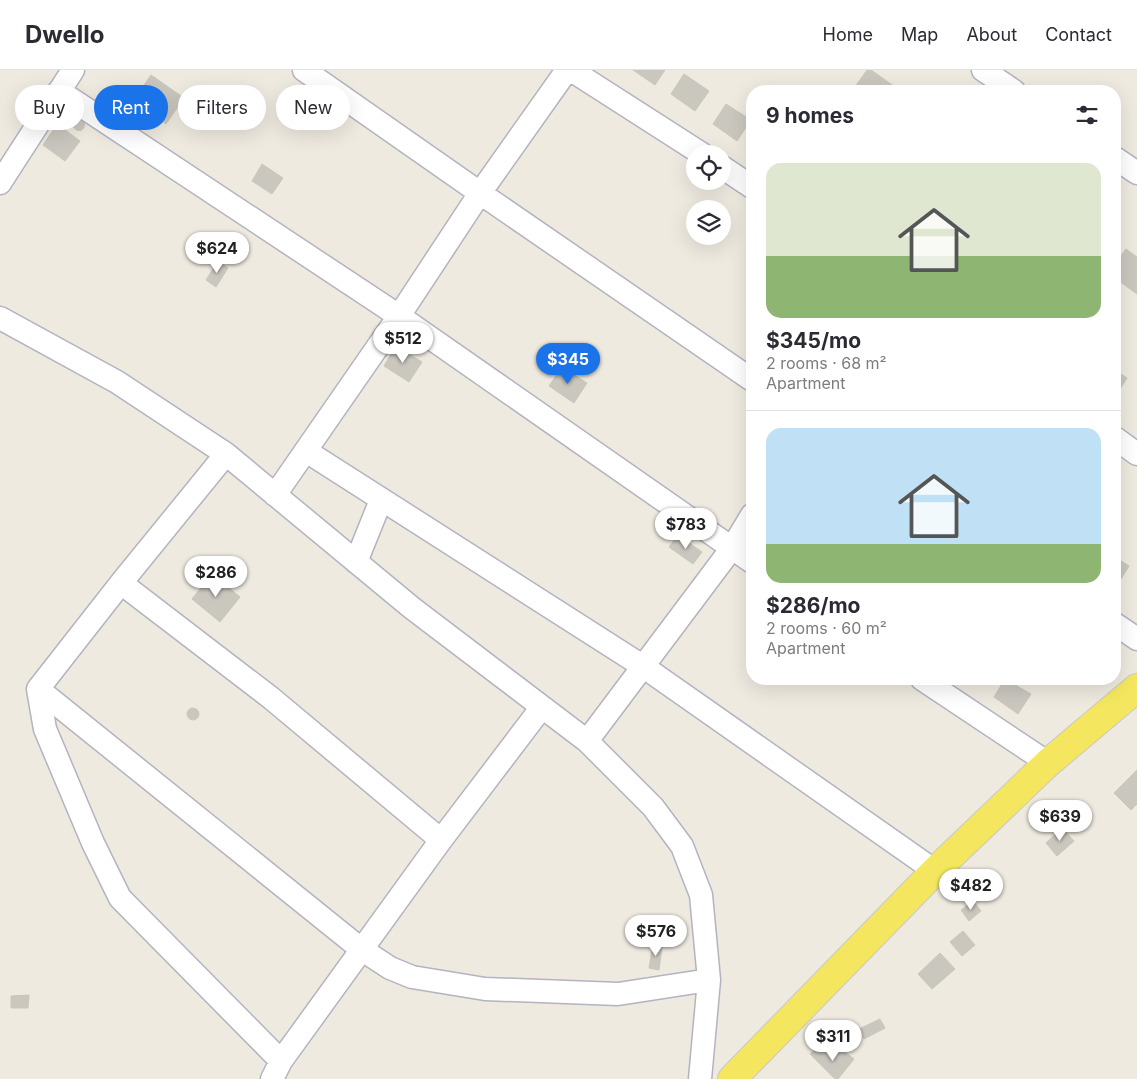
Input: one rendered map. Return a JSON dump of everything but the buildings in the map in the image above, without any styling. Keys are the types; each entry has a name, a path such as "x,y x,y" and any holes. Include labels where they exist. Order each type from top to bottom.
{"main road":[{"path":"732,1079 935,872 1048,763 1137,688"}],"street":[{"path":"63,85 73,70"},
{"path":"304,70 746,376"},
{"path":"275,496 399,316 480,192 567,70"},
{"path":"571,70 688,145"},
{"path":"983,70 1005,85"},
{"path":"84,108 399,316 746,558"},
{"path":"0,183 34,130"},
{"path":"1121,162 1137,173"},
{"path":"731,173 746,183"},
{"path":"0,318 117,382 226,454 356,562 587,741 653,807 682,846 701,895 709,980 700,1079"},
{"path":"1121,442 1137,454"},
{"path":"306,451 644,667 935,872"},
{"path":"226,454 38,689 45,730 93,843 120,898 276,1070 362,949 542,707"},
{"path":"356,562 381,500"},
{"path":"587,741 732,548 746,525"},
{"path":"121,583 271,698 442,840"},
{"path":"1121,628 1137,639"},
{"path":"931,685 1048,763"},
{"path":"38,689 362,949 390,968 412,977 485,989 618,994 709,980"}]}
